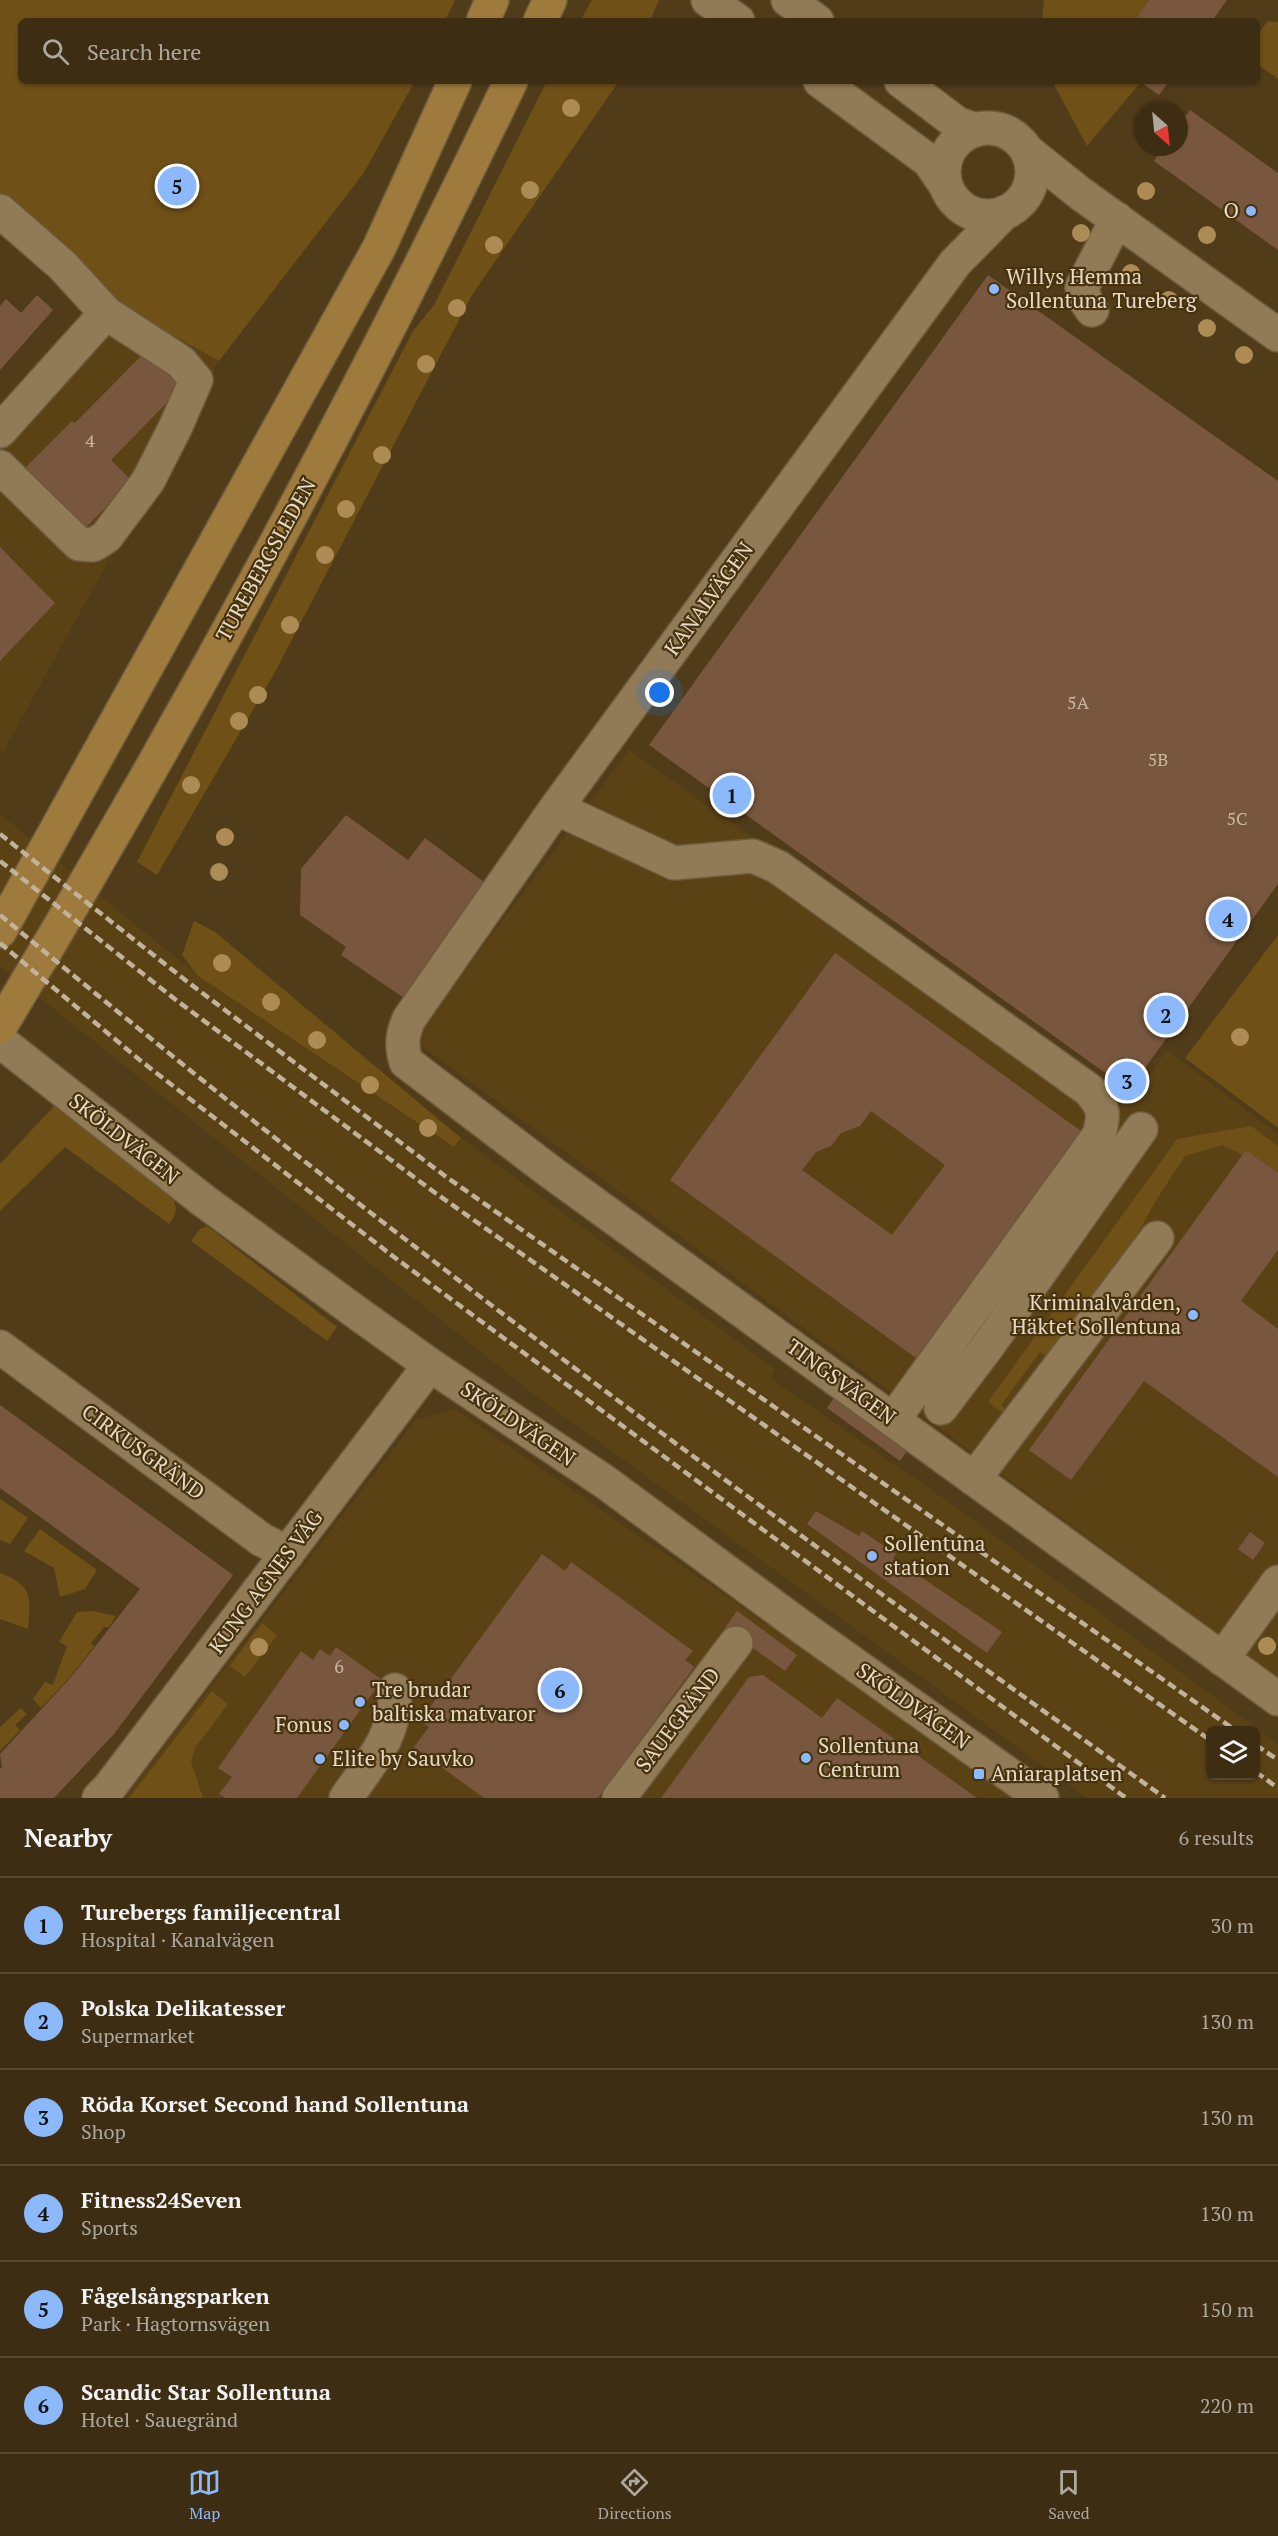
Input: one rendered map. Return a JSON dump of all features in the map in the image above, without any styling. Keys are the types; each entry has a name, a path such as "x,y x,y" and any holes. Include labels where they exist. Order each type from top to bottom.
{"main road":[{"path":"484,18 492,0"},
{"path":"541,18 550,0"},
{"path":"0,931 379,248 454,84"},
{"name":"TUREBERGSLEDEN","path":"0,1027 102,857 317,467 511,84"}],"street":[{"path":"708,0 734,18"},
{"path":"788,0 813,18"},
{"path":"824,84 929,161 963,208 976,214 991,216 1011,209 1081,194"},
{"path":"905,84 957,124 976,130"},
{"path":"955,263 950,192 944,172 946,158 953,145 963,136 976,130 990,128 1004,131 1017,139 1026,150 1081,194 1278,335"},
{"path":"1011,209 1027,193 1031,179 1031,164 1026,150"},
{"name":"KANALVÄGEN","path":"406,1062 402,1050 402,1034 409,1019 556,808 955,263 1011,209"},
{"path":"0,211 63,266 106,314 181,362 196,380 148,481 106,537 93,545 80,544 0,467"},
{"path":"1092,310 1085,300 1082,287 1117,219"},
{"path":"0,431 106,314"},
{"path":"556,808 674,863 753,856 778,867 1089,1090 1101,1104 1104,1119 1099,1135 894,1420"},
{"name":"SKÖLDVÄGEN","path":"0,1041 204,1201 430,1365 605,1482 809,1632 1042,1798"},
{"name":"TINGSVÄGEN","path":"406,1062 552,1173 1278,1699"},
{"path":"941,1408 988,1346 1141,1129"},
{"path":"974,1479 1157,1238"},
{"name":"CIRKUSGRÄND","path":"0,1347 262,1540 288,1552"},
{"name":"KUNG AGNES VÄG","path":"99,1798 109,1788 430,1365"},
{"path":"1222,1659 1278,1582"},
{"name":"SAUEGRÄND","path":"619,1798 736,1643"},
{"path":"361,1793 393,1723 395,1690"}],"shaded area":[{"path":"0,0 455,0 446,18 18,18 18,84 413,84 363,174 219,361 122,307 0,199"},
{"path":"592,0 659,0 651,18 582,18"},
{"path":"1044,0 1149,0 1136,18 1042,18"},
{"path":"1268,21 1278,22 1278,79 1260,66 1260,31"},
{"path":"545,84 617,84 472,295 275,672 157,875 137,862 413,331 434,305"},
{"path":"1054,84 1139,84 1087,146"},
{"path":"122,307 219,361 3,752 0,750 0,438"},
{"path":"629,750 1128,1105 1167,1050 1278,1134 1278,1678 414,1040"},
{"path":"0,814 197,975 455,1147 461,1138 775,1369 770,1378 953,1505 1254,1726 1206,1726 1206,1780 1260,1780 1260,1731 1278,1744 1278,1798 1087,1798 532,1393 0,966"},
{"path":"194,921 215,932 461,1138 454,1147 197,975 182,955"},
{"path":"1278,935 1278,1128 1185,1058"},
{"path":"54,1106 170,1196 175,1203 176,1210 169,1224 65,1147 0,1211 0,1164"},
{"path":"1251,1126 1278,1146 1278,1173 1246,1150 1242,1155 1223,1145 1185,1156 1155,1202 1135,1239 1048,1357 1040,1352 1001,1405 1010,1413 1008,1416 988,1402 1177,1139"},
{"path":"207,1226 337,1327 327,1341 191,1241 200,1229"},
{"path":"455,1409 1018,1798 125,1798 416,1420"},
{"path":"0,1499 28,1518 10,1544 0,1540"},
{"path":"40,1529 97,1570 85,1589 60,1597 54,1568 24,1551"},
{"path":"0,1573 19,1582 28,1594 30,1609 28,1629 0,1619"},
{"path":"93,1611 116,1616 109,1627 104,1627 91,1643 94,1646 72,1675 41,1708 33,1699 45,1682 53,1685 67,1646 59,1642 77,1612"},
{"path":"262,1623 277,1635 245,1677 230,1666"},
{"path":"212,1691 228,1704 195,1748 191,1762 203,1798 129,1798"},
{"path":"21,1708 27,1714 15,1725 20,1730 0,1751 0,1727"}],"building":[{"path":"1149,0 1227,0 1214,18 1136,18"},
{"path":"1143,84 1167,84 1159,95"},
{"name":"O","path":"1190,110 1278,173 1278,250 1154,161 1157,156 1188,156 1188,113"},
{"path":"988,275 1278,481 1278,884 1129,1090 649,745"},
{"path":"37,295 53,310 0,370 0,306 6,299 21,313"},
{"path":"150,347 186,383 111,460 132,481 85,528 24,469 72,421 75,423"},
{"path":"0,547 55,603 0,661"},
{"path":"346,815 408,860 425,838 488,885 404,998 341,955 346,947 300,915 301,869"},
{"path":"835,953 1085,1134 920,1361 670,1180","holes":["871,1111 945,1165 892,1235 802,1170 816,1152 831,1146 841,1133 860,1126"]},
{"name":"Kriminalvården, Häktet Sollentuna","path":"1246,1150 1278,1173 1278,1250 1241,1301 1278,1329 1278,1477 1144,1381 1071,1480 1029,1450"},
{"path":"839,1391 912,1444 900,1461 827,1408"},
{"path":"0,1405 233,1575 114,1734 54,1798 0,1798 0,1769 2,1767 0,1754 72,1676 140,1589 0,1488"},
{"path":"816,1511 859,1536 862,1531 896,1554 893,1558 1002,1632 987,1653 807,1524"},
{"path":"1250,1532 1265,1543 1253,1560 1238,1549"},
{"path":"542,1554 565,1571 571,1562 693,1651 685,1660 694,1667 598,1798 484,1798 414,1747 429,1727 420,1721"},
{"path":"737,1611 797,1655 785,1671 725,1628"},
{"path":"336,1647 382,1680 297,1798 225,1798 219,1794 232,1777 218,1768 301,1651 313,1660 320,1649 330,1656"},
{"name":"Sollentuna Centrum","path":"763,1675 822,1718 837,1698 977,1798 661,1798 749,1677"}],"railway":[{"path":"0,834 189,983 445,1176 1229,1726"},
{"path":"0,861 176,1000 434,1192 1206,1737"},
{"path":"0,915 249,1117 495,1308 780,1520 1165,1798"},
{"path":"0,943 141,1061 390,1254 1126,1798"},
{"path":"1260,1748 1278,1760"},
{"path":"1260,1775 1278,1788"}],"place":[{"name":"Fågelsångsparken","path":"177,186"},
{"name":"O","path":"1251,211"},
{"name":"Willys Hemma Sollentuna Tureberg","path":"994,289"},
{"name":"Turebergs familjecentral","path":"732,795"},
{"name":"Fitness24Seven","path":"1228,919"},
{"name":"Polska Delikatesser","path":"1166,1015"},
{"name":"Röda Korset Second hand Sollentuna","path":"1127,1081"},
{"name":"Kriminalvården, Häktet Sollentuna","path":"1193,1315"},
{"name":"Sollentuna station","path":"872,1556"},
{"name":"Scandic Star Sollentuna","path":"560,1690"},
{"name":"Tre brudar baltiska matvaror","path":"360,1702"},
{"name":"Fonus","path":"344,1725"},
{"name":"Sollentuna Centrum","path":"806,1758"},
{"name":"Elite by Sauvko","path":"320,1759"},
{"name":"Aniaraplatsen","path":"979,1774"}]}
